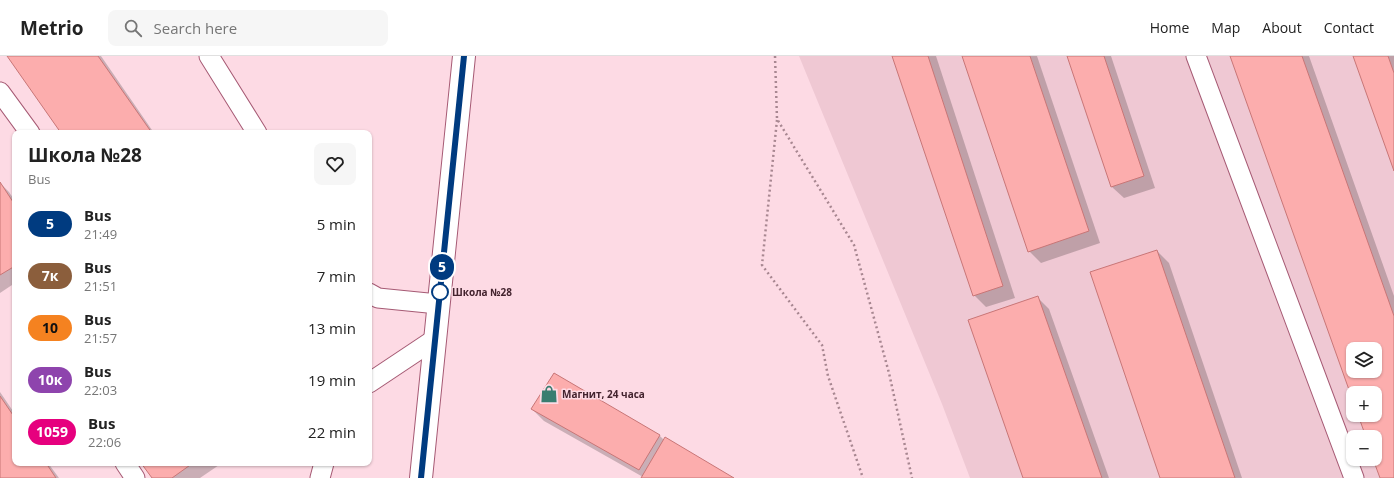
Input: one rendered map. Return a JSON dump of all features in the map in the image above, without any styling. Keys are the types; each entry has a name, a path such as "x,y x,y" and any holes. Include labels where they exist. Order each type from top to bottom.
{"main road":[{"path":"421,478 464,56"}],"lane":[{"path":"209,56 255,130"},
{"path":"1196,56 1354,478"},
{"path":"0,92 28,130"},
{"path":"372,295 378,298 438,304"},
{"path":"372,381 436,339"},
{"path":"127,466 135,478"},
{"path":"320,478 323,466"}],"path":[{"path":"775,56 777,119 762,265 822,345 828,376 863,478"},
{"path":"777,119 854,246 889,373 912,478"}],"shaded area":[{"path":"799,56 1394,56 1394,478 970,478 942,404"}],"building":[{"path":"7,56 98,56 150,130 59,130"},
{"path":"892,56 928,56 1003,286 973,296"},
{"path":"962,56 1030,56 1089,231 1028,252"},
{"path":"1067,56 1104,56 1144,176 1111,187"},
{"path":"1230,56 1302,56 1394,316 1394,478 1380,478 1376,466 1382,466 1382,430 1363,430 1361,422 1382,422 1382,386 1348,386"},
{"path":"1353,56 1388,56 1394,73 1394,171"},
{"path":"0,182 12,200 12,268 0,275"},
{"path":"1157,250 1235,478 1160,478 1090,272"},
{"path":"1038,296 1102,478 1023,478 968,320"},
{"path":"554,373 660,435 639,470 531,409"},
{"path":"0,396 12,414 12,466 48,466 56,478 0,478"},
{"path":"665,437 734,478 641,478"},
{"path":"143,466 189,466 172,478 152,478"}],"bus line":[{"name":"5","path":"421,478 464,56"}],"place":[{"name":"Школа №28","path":"440,292"},
{"name":"Магнит, 24 часа","path":"549,394"}]}
